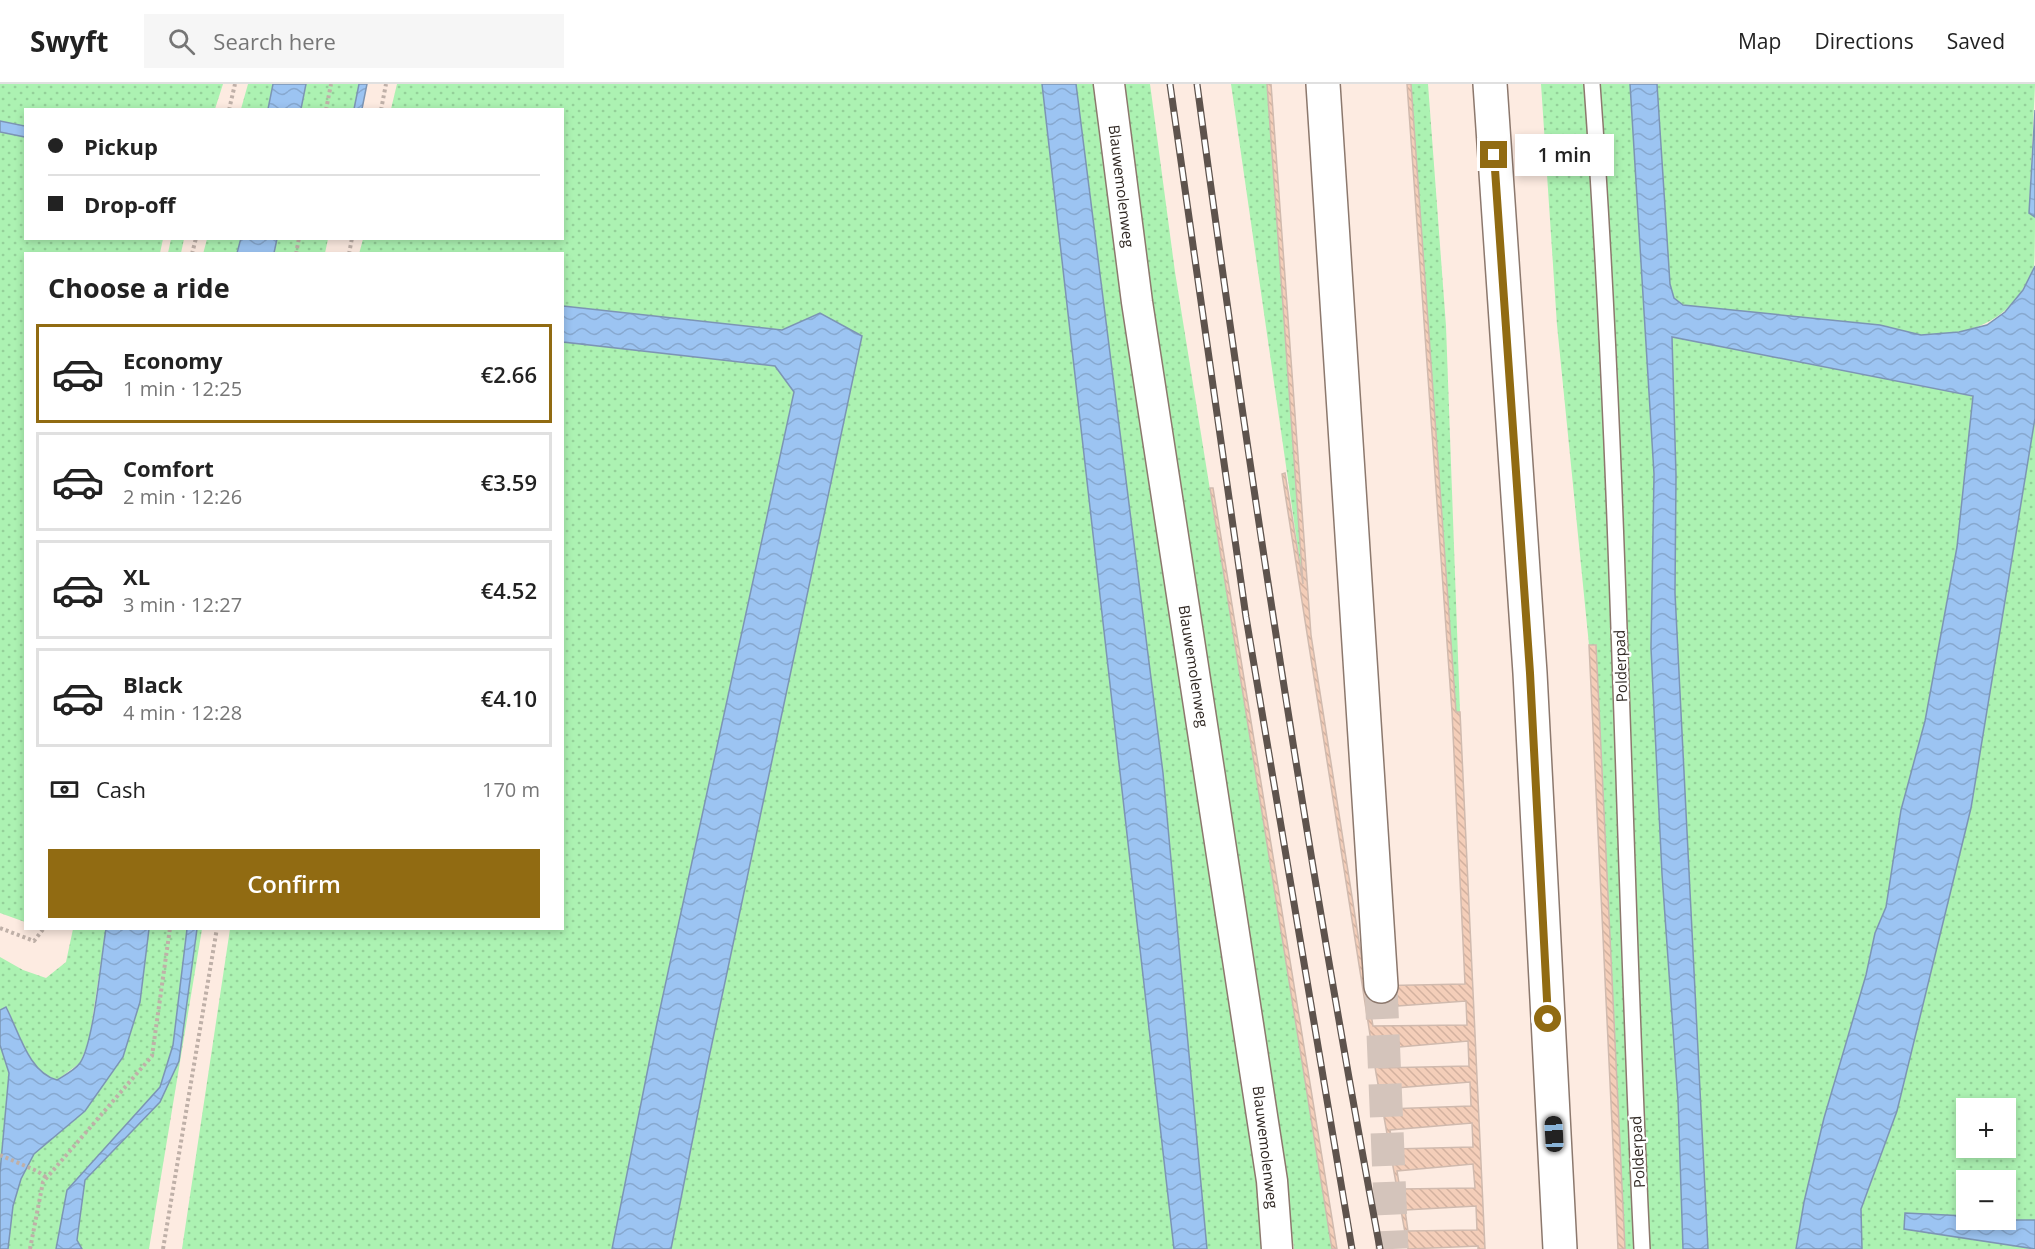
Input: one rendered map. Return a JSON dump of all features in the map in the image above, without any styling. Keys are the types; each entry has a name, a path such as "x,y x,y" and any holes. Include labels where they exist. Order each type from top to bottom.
{"highway":[{"path":"1323,84 1381,986"},
{"path":"1490,84 1530,673 1560,1249"}],"street":[{"name":"Blauwemolenweg","path":"1109,84 1137,302 1271,1169 1277,1249"}],"lane":[{"name":"Polderpad","path":"1592,84 1605,270 1631,1030 1642,1249"}],"path":[{"path":"229,108 235,84"},
{"path":"326,108 331,84"},
{"path":"381,108 386,84"},
{"path":"0,928 34,941 42,930"},
{"path":"30,1249 43,1182 152,1056 170,930"},
{"path":"163,1249 217,930"},
{"path":"0,1155 37,1171 47,1178"}],"green space":[{"path":"0,84 223,84 215,108 24,108 24,126 0,121"},
{"path":"248,84 273,84 268,108 241,108"},
{"path":"306,84 364,84 358,108 301,108"},
{"path":"397,84 1042,84 1174,1249 671,1249 707,1067 820,314 783,330 564,306 564,252 360,252 363,240 564,240 564,108 391,108"},
{"path":"1076,84 1095,84 1268,1249 1207,1249 1163,773"},
{"path":"1121,84 1150,84 1175,272 1332,1249 1294,1249 1278,1115 1180,501"},
{"path":"1231,84 1267,84 1303,584"},
{"path":"1411,84 1428,84 1446,326 1460,712 1456,712"},
{"path":"1541,84 1630,84 1654,474 1651,648 1662,874 1678,1100 1683,1249 1625,1249 1596,645 1589,645 1557,325"},
{"path":"1657,84 2035,84 2029,212 2035,217 2034,266 2026,284 2005,311 1992,320 1961,332 1943,334 1923,335 1864,324 1683,305 1674,298 1670,284"},
{"path":"0,132 24,137 24,240 163,240 160,252 24,252 24,922 0,913"},
{"path":"171,240 184,240 181,252 168,252"},
{"path":"207,240 241,240 237,252 204,252"},
{"path":"277,240 328,240 325,252 274,252"},
{"path":"1672,336 1973,396 1957,547 1925,721 1901,810 1886,907 1875,933 1866,975 1824,1118 1804,1202 1796,1249 1708,1249 1675,593 1676,475"},
{"path":"564,342 775,366 794,392 657,1023 612,1249 182,1249 230,930 564,930"},
{"path":"2035,418 2035,1249 1862,1249 1861,1209 1897,1111 1971,808"},
{"path":"73,930 106,930 89,1041 80,1063 57,1080 47,1076 39,1069 26,1050 7,1008 0,1010 0,957 23,970 46,978 66,962"},
{"path":"149,930 202,930 149,1249 8,1249 12,1206 21,1179 34,1154 85,1111 140,1002"},
{"path":"0,1045 9,1073 0,1172"}],"water":[{"path":"273,84 306,84 301,108 268,108"},
{"path":"359,84 367,84 362,108 354,108"},
{"path":"1042,84 1076,84 1163,773 1207,1249 1174,1249"},
{"path":"1630,84 1657,84 1670,284 1674,298 1683,305 1880,325 1921,335 1959,332 1987,325 2005,312 2023,290 2035,266 2035,418 1971,808 1897,1111 1861,1209 1862,1249 1796,1249 1804,1202 1824,1118 1866,975 1875,933 1886,907 1901,810 1925,721 1957,547 1973,396 1672,337 1676,475 1675,593 1708,1249 1683,1249 1678,1100 1662,874 1651,648 1654,474"},
{"path":"2035,110 2035,217 2029,213"},
{"path":"0,121 24,126 24,137 0,132"},
{"path":"240,240 277,240 274,252 237,252"},
{"path":"564,306 782,330 820,313 862,336 707,1067 671,1249 612,1249 657,1023 794,392 775,366 564,342"},
{"path":"106,930 149,930 140,1002 123,1057 85,1111 34,1154 21,1179 13,1206 8,1249 0,1249 0,1172 9,1073 0,1045 0,1010 6,1007 26,1050 39,1069 47,1076 57,1080 73,1070 85,1053 96,999"},
{"path":"187,930 197,930 179,1061 160,1102 85,1180 77,1240 82,1249 56,1249 67,1190 160,1087 173,1045"},
{"path":"1905,1213 1956,1216 1956,1230 2016,1230 2016,1220 2035,1220 2035,1249 1904,1229"}],"building":[{"path":"1267,84 1271,84 1311,635 1366,986 1465,984 1452,712 1407,84 1411,84 1456,712 1460,712 1485,1249 1478,1249 1478,1246 1408,1249 1376,1073 1282,474 1285,473 1303,584","holes":["1466,1001 1467,1025 1373,1026 1370,1008","1468,1041 1469,1066 1379,1068 1376,1049","1470,1082 1471,1106 1386,1109 1383,1089","1472,1123 1473,1147 1393,1149 1390,1130","1473,1164 1475,1188 1400,1189 1397,1171","1476,1206 1477,1230 1408,1231 1405,1210"]},
{"path":"1210,488 1213,488 1337,1249 1332,1249"},
{"path":"1589,645 1596,645 1625,1249 1618,1249"}],"tunnel":[{"path":"1381,986 1392,1249"}],"railway":[{"path":"1170,84 1246,617 1352,1249"},
{"path":"1197,84 1237,376 1281,668 1328,959 1380,1249"}],"route":[{"path":"1494,155 1530,673 1548,1019"}]}
